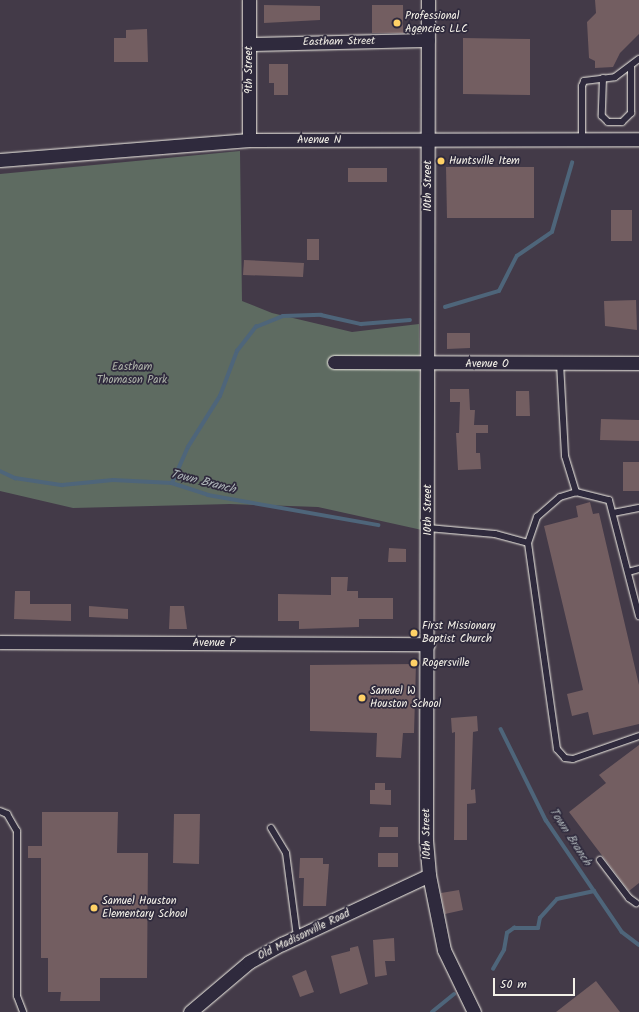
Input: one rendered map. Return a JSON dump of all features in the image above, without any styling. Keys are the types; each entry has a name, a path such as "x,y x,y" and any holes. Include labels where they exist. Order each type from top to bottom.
{"street":[{"name":"9th Street","path":"249,0 250,140"},
{"name":"10th Street","path":"428,0 428,644 426,840 428,875 444,950 474,1012"},
{"name":"Eastham Street","path":"249,44 428,40"},
{"name":"Avenue N","path":"0,160 250,140 639,139"},
{"name":"Avenue O","path":"334,362 428,364 639,363"},
{"name":"Avenue P","path":"0,642 428,644"},
{"name":"Old Madisonville Road","path":"190,1012 249,962 297,937 428,875"}],"lane":[{"path":"582,139 582,86 587,78 615,77 631,67 639,59"},
{"path":"603,78 602,116 608,122 622,122 631,113 631,67"},
{"path":"560,363 565,456 576,492"},
{"path":"639,616 613,513 608,500 576,492 560,497 537,517 528,543 556,749 565,758 573,759 639,736"},
{"path":"613,513 639,508"},
{"path":"428,528 495,534 528,543"},
{"path":"628,572 639,569"},
{"path":"0,811 7,814 17,831 17,996 23,1012"},
{"path":"271,828 286,853 297,937"},
{"path":"600,860 629,898 638,903"}],"green space":[{"name":"Eastham Thomason Park","path":"240,151 242,301 272,313 352,332 419,324 422,530 318,507 230,504 73,508 0,491 0,174"}],"building":[{"path":"595,0 639,0 639,34 620,53 613,67 595,68 595,61 589,58 587,22 596,13"},
{"path":"264,5 320,6 320,20 264,23"},
{"path":"372,5 403,5 403,33 372,33"},
{"path":"147,29 148,62 114,62 114,38 126,38 126,30"},
{"path":"463,38 530,39 530,95 463,94"},
{"path":"269,64 288,64 288,95 274,95 274,83 269,83"},
{"path":"446,167 534,167 534,218 447,218"},
{"path":"348,168 387,168 387,182 348,182"},
{"path":"611,210 632,210 632,241 611,241"},
{"path":"307,239 319,239 319,260 307,260"},
{"path":"244,260 304,263 303,277 243,275"},
{"path":"636,300 637,330 605,326 604,301"},
{"path":"447,333 470,333 470,348 447,349"},
{"path":"450,389 469,389 470,410 475,410 474,425 488,425 488,433 476,433 476,453 480,453 481,469 458,470 456,433 459,433 460,402 450,402"},
{"path":"516,391 529,391 530,416 516,416"},
{"path":"601,419 639,420 639,441 600,440"},
{"path":"623,462 639,462 639,491 623,491"},
{"path":"590,502 593,514 599,513 639,685 639,724 593,735 588,712 572,716 567,694 583,690 544,526 578,517 576,506"},
{"path":"389,548 406,549 406,562 388,562"},
{"path":"331,577 348,577 347,591 358,591 358,598 393,598 393,619 359,619 359,627 299,629 299,621 278,621 278,594 331,595"},
{"path":"15,591 30,591 30,604 71,604 71,621 14,619"},
{"path":"89,606 128,609 128,619 89,617"},
{"path":"170,606 184,606 187,629 169,629"},
{"name":"Samuel W Houston School","path":"416,664 414,733 403,733 401,758 376,757 377,733 310,731 310,665"},
{"path":"477,716 478,731 473,732 471,790 475,789 476,803 467,804 467,840 454,840 455,732 452,733 451,718"},
{"path":"639,745 639,883 629,891 569,812 606,783 599,775"},
{"path":"375,783 385,783 385,790 391,790 391,805 370,804 370,790 375,790"},
{"name":"Samuel Houston Elementary School","path":"42,812 118,812 117,853 148,853 147,978 100,978 100,1001 60,1001 61,992 48,992 48,958 41,958 41,858 28,858 28,846 42,846"},
{"path":"174,814 200,814 199,864 173,863"},
{"path":"380,827 398,827 398,837 379,837"},
{"path":"378,853 398,853 398,867 378,867"},
{"path":"300,858 323,858 323,864 329,864 326,906 303,906 304,878 299,878"},
{"path":"459,890 463,910 445,914 441,893"},
{"path":"394,938 395,961 385,961 387,975 375,977 373,940"},
{"path":"358,946 368,984 340,994 331,956 350,951 350,948"},
{"path":"306,970 314,992 300,997 292,976"},
{"path":"596,981 620,1012 556,1012"}],"waterway":[{"path":"445,307 499,291 517,256 552,232 572,163"},
{"path":"172,483 188,447 220,396 237,351 256,327 283,316 321,315 361,324 410,320"},
{"name":"Town Branch","path":"0,471 15,478 62,485 113,480 172,483 208,495 378,525"},
{"name":"Town Branch","path":"501,729 546,820 622,932 639,945"},
{"path":"493,969 504,950 507,933 514,928 538,928 540,918 557,899 594,891"},
{"path":"432,1012 454,994"}],"place":[{"name":"Professional Agencies LLC","path":"397,23"},
{"name":"Huntsville Item","path":"441,161"},
{"name":"First Missionary Baptist Church","path":"414,633"},
{"name":"Rogersville","path":"414,663"},
{"name":"Samuel W Houston School","path":"362,698"},
{"name":"Samuel Houston Elementary School","path":"94,908"}]}
